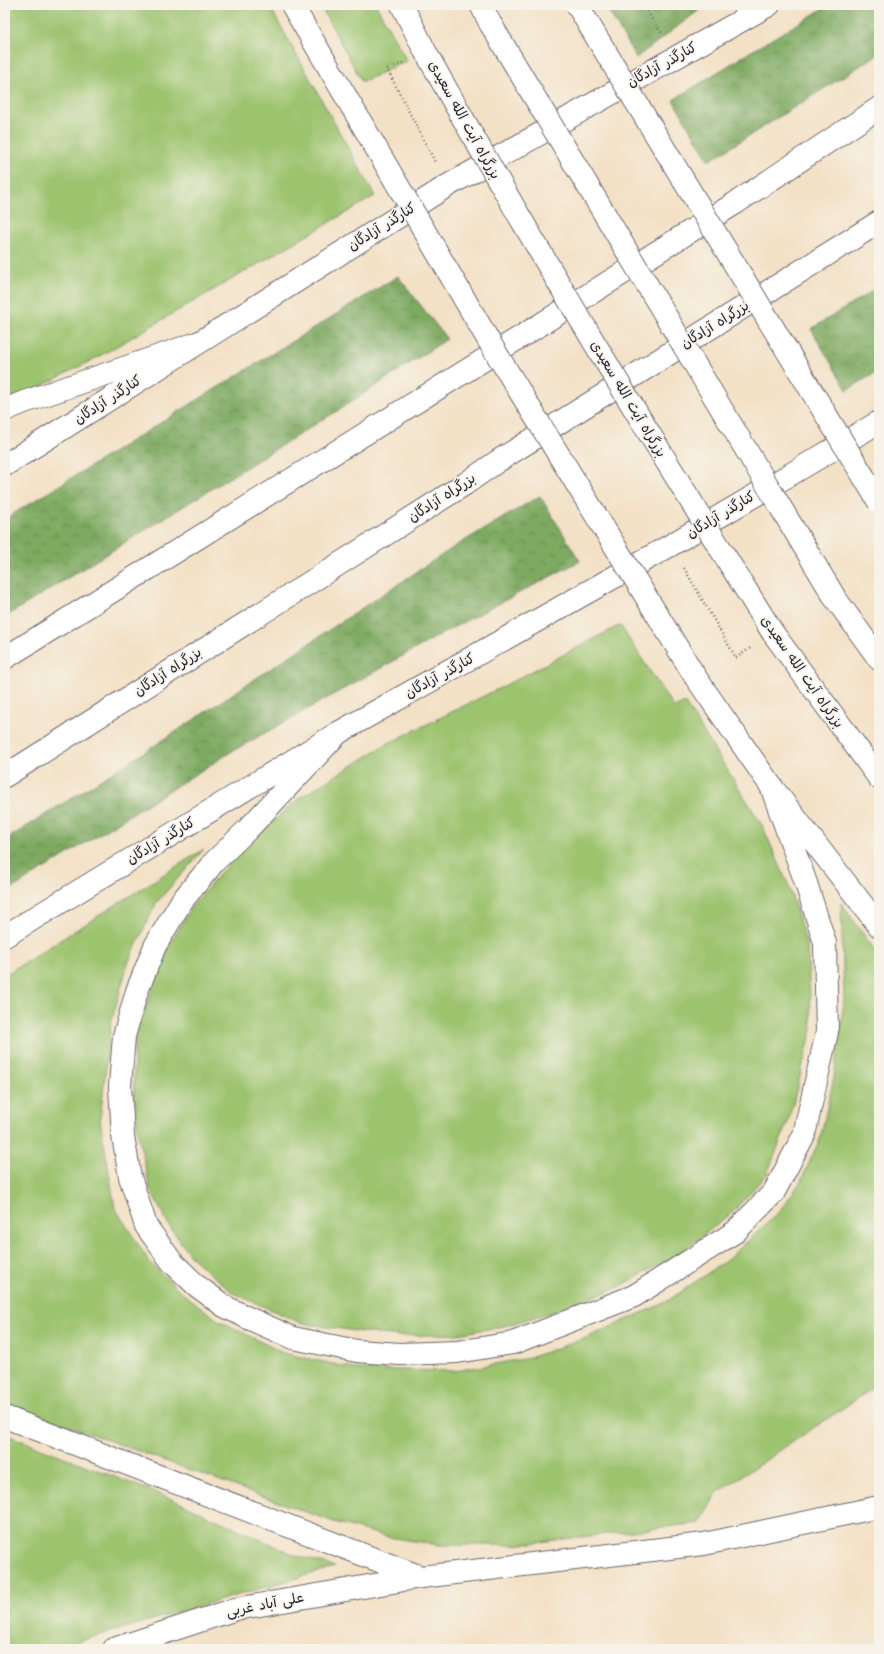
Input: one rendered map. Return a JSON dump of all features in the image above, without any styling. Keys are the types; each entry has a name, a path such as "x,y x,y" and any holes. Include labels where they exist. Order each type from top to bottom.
{"main road":[{"path":"292,5 493,348 696,678 771,786 879,926"},
{"name":"بزرگراه آیت الله سعیدی","path":"402,5 425,51 491,169 563,292 773,634 879,778"},
{"path":"577,5 879,502"},
{"name":"کنارگذر آزادگان","path":"5,465 447,186 676,57 750,12 769,5"},
{"path":"486,14 835,598 879,658"},
{"path":"5,658 734,204 879,108"},
{"name":"بزرگراه آزادگان","path":"5,776 458,488 498,461 879,222"},
{"path":"5,410 24,402 197,343"},
{"name":"کنارگذر آزادگان","path":"5,936 338,734 671,545 879,422"},
{"path":"338,734 247,830 214,862 181,902 155,946 137,991 124,1036 120,1086 123,1136 130,1177 146,1226 172,1262 202,1290 224,1306 248,1318 293,1338 357,1351 400,1354 457,1352 512,1343 541,1332 634,1296 735,1232 774,1192 804,1135 827,1032 825,943 806,883 771,786"},
{"path":"5,1417 421,1577"},
{"name":"علی آباد غربی","path":"114,1649 236,1609 421,1577 704,1544 879,1507"}],"path":[{"path":"643,5 676,57"},
{"path":"387,69 447,186"},
{"path":"671,545 736,658"}],"green space":[{"path":"5,5 269,5 375,196 98,357 34,390 5,401"},
{"path":"320,5 376,5 407,61 362,82"},
{"path":"605,5 706,5 636,58"},
{"path":"829,5 879,5 879,54 709,161 673,100"},
{"path":"398,276 447,339 337,411 5,617 5,519"},
{"path":"879,287 879,371 847,390 811,329"},
{"path":"540,496 580,561 458,625 231,752 5,893 5,840 145,752 454,547"},
{"path":"620,625 674,708 685,703 762,825 788,884 807,945 812,1030 788,1122 767,1174 732,1213 681,1253 621,1286 566,1308 504,1326 458,1334 400,1336 362,1332 301,1323 233,1293 192,1258 168,1224 150,1189 138,1134 134,1091 134,1040 164,955 190,909 220,873 257,836 298,799 385,745 502,687"},
{"path":"204,849 156,903 128,963 111,1023 100,1119 115,1208 150,1263 185,1295 218,1320 283,1353 356,1369 455,1371 529,1358 586,1338 666,1302 727,1260 777,1214 800,1183 820,1139 834,1077 844,1000 841,903 879,956 879,1384 717,1493 700,1523 514,1545 440,1545 388,1537 331,1521 5,1403 5,975"},
{"path":"5,1434 169,1498 295,1555 335,1567 51,1649 5,1649"}]}
